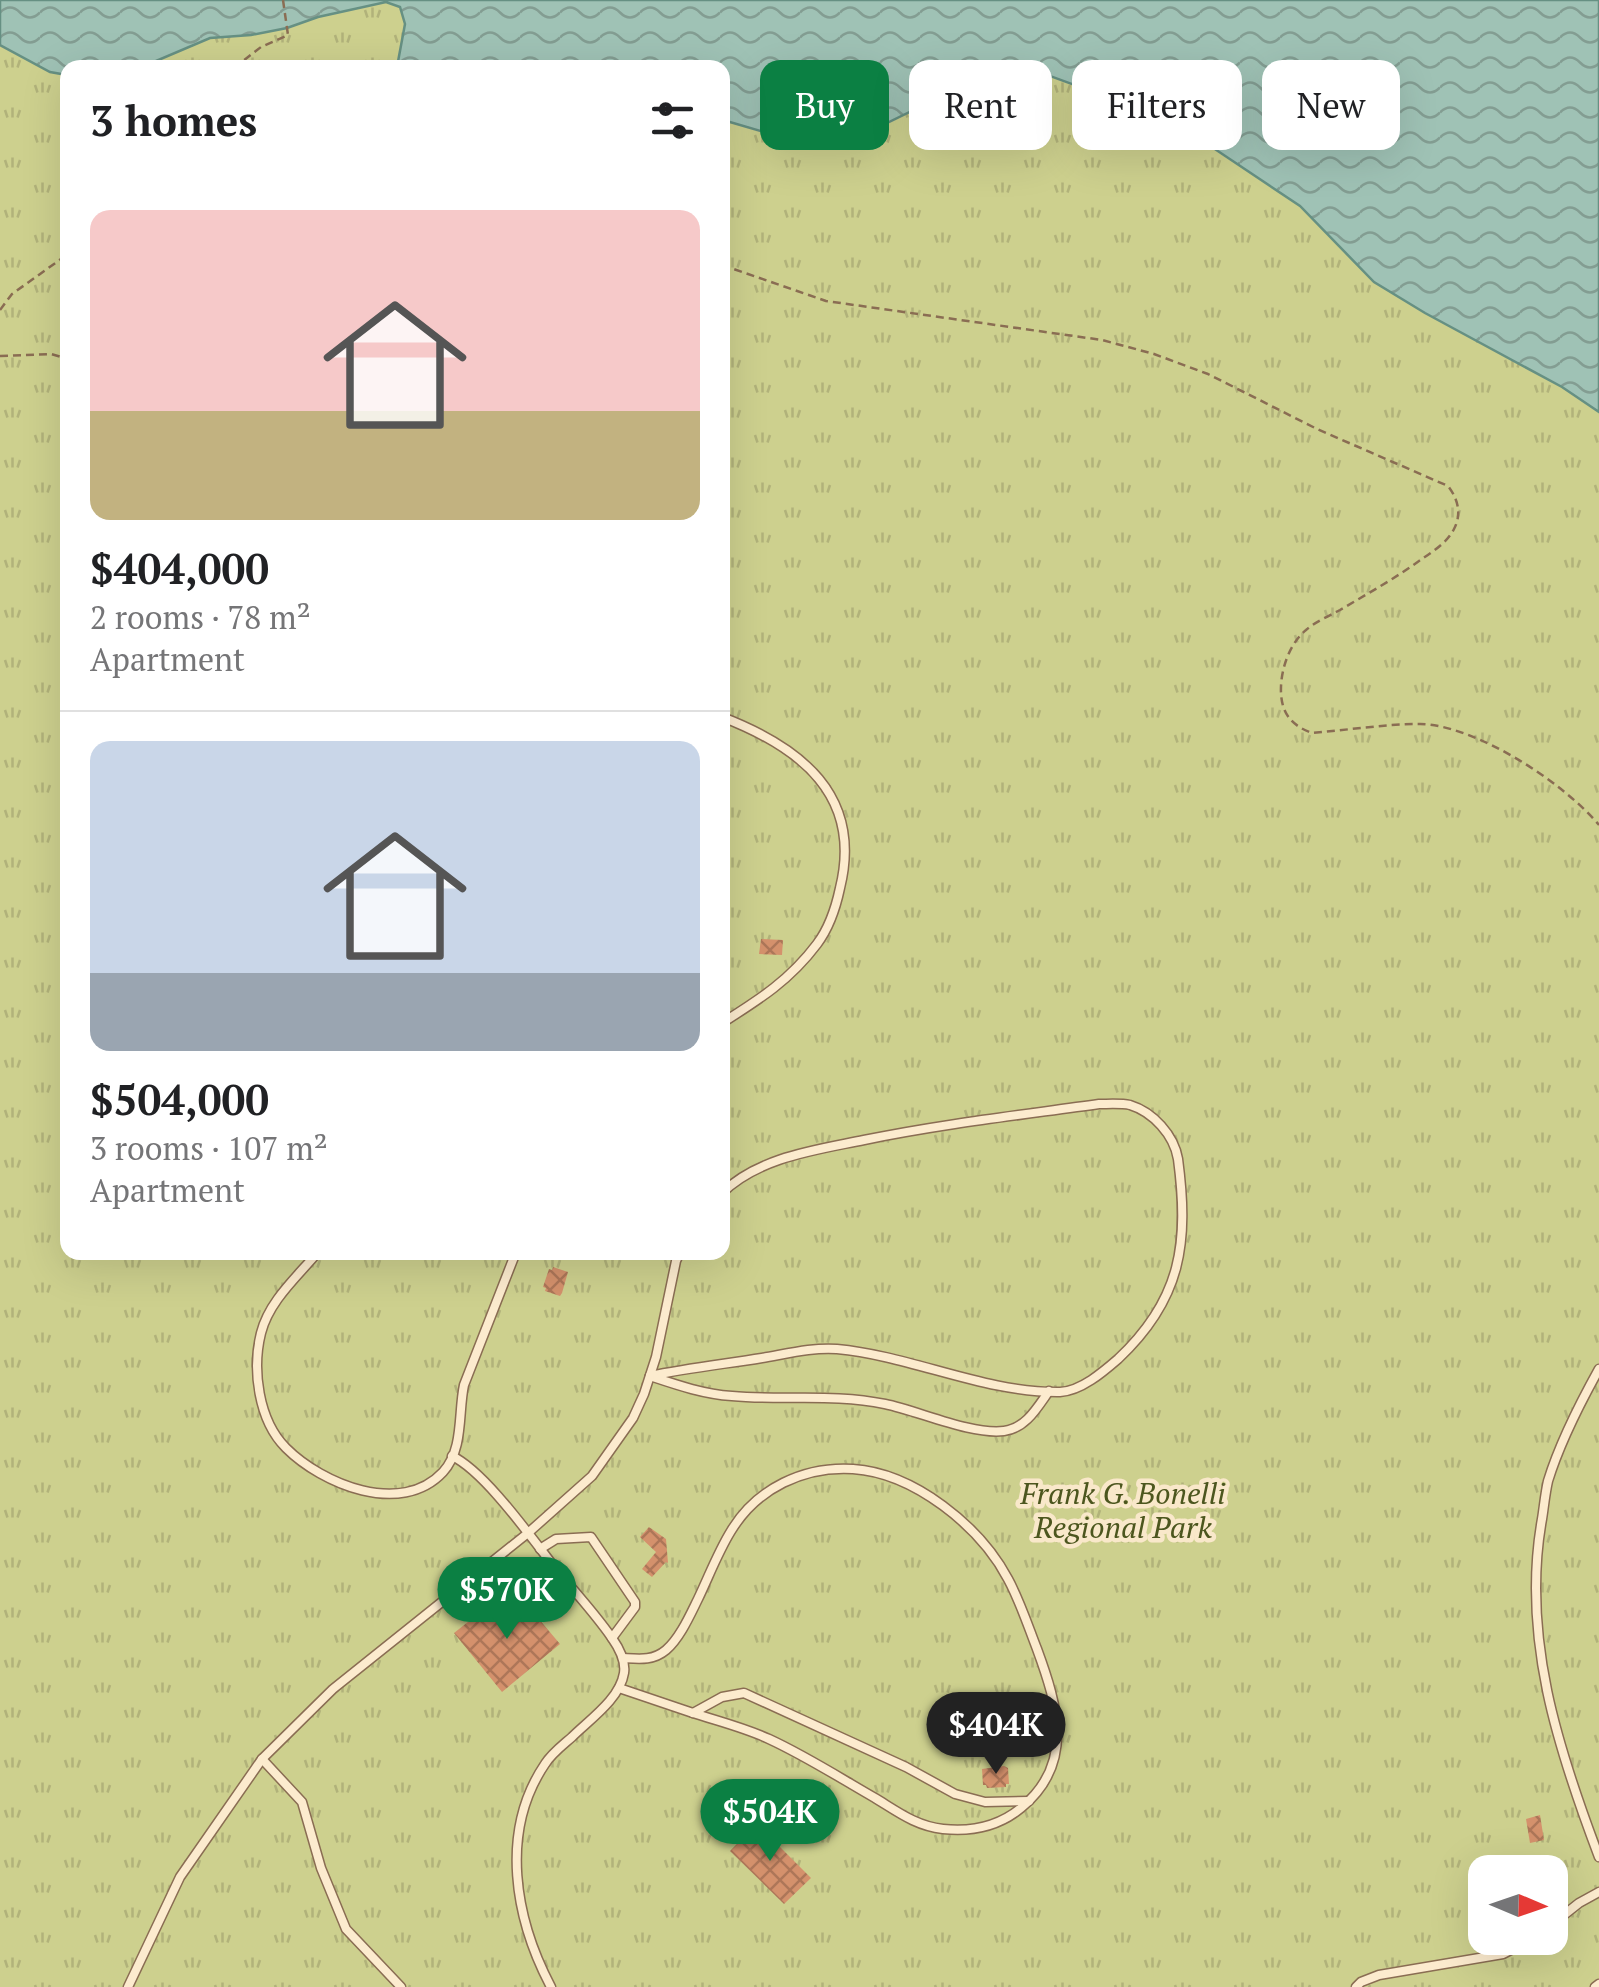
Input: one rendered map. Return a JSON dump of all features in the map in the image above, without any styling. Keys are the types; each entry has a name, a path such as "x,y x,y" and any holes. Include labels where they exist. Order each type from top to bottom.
{"lane":[{"path":"730,720 783,746 803,760 824,784 838,812 844,840 844,872 835,909 820,941 774,990 730,1017"},
{"path":"650,1376 832,1348 902,1360 1011,1388 1066,1392 1110,1366 1159,1312 1182,1247 1181,1182 1176,1151 1168,1133 1153,1118 1130,1105 1099,1104 920,1128 780,1160 753,1171 730,1187"},
{"path":"311,1260 276,1300 262,1331 258,1362 260,1391 268,1419 284,1447 330,1479 364,1493 396,1494 422,1487 443,1472 452,1456 464,1385 513,1260"},
{"path":"128,1987 180,1877 262,1759 332,1689 528,1533 592,1476 644,1394 676,1260"},
{"path":"1599,1369 1576,1411 1548,1482 1537,1546 1536,1586 1544,1684 1599,1857"},
{"path":"650,1376 691,1390 732,1396 820,1396 872,1401 986,1430 1008,1430 1029,1419 1049,1392"},
{"path":"452,1456 478,1476 528,1533 612,1638 623,1658 624,1672 618,1688 548,1760 531,1789 521,1819 520,1906 528,1937 551,1987"},
{"path":"618,1688 736,1725 812,1761 911,1822 943,1829 980,1828 1008,1818 1045,1784 1055,1758 1055,1704 1008,1577 968,1527 943,1506 883,1473 829,1469 803,1474 770,1490 748,1508 731,1531 687,1620 667,1650 649,1659 623,1658"},
{"path":"540,1549 556,1539 591,1538 635,1602 612,1638"},
{"path":"693,1713 722,1697 744,1693 906,1767 955,1794 985,1802 1030,1801"},
{"path":"262,1759 302,1802 346,1929 401,1987"},
{"path":"1568,1912 1599,1892"},
{"path":"1356,1987 1380,1976 1497,1955"}],"path":[{"path":"244,60 288,35 283,0"},
{"path":"0,310 12,294 60,260"},
{"path":"730,268 826,302 1102,340 1154,354 1208,374 1317,429 1448,486 1457,497 1458,515 1454,530 1438,548 1306,629 1294,643 1284,668 1281,694 1285,712 1296,727 1312,733 1424,724 1457,731 1501,748 1529,766 1599,825"},
{"path":"0,356 60,357"}],"green space":[{"name":"Frank G. Bonelli Regional Park","path":"0,0 1599,0 1599,1987 0,1987"}],"water":[{"path":"0,0 1599,0 1599,412 1562,387 1374,282 1300,206 1216,150 1242,150 1242,60 1072,60 1072,84 1052,77 1052,60 909,60 909,112 889,122 889,60 760,60 760,131 730,122 730,60 398,60 405,24 400,7 386,2 287,28 210,38 158,60 60,60 60,74 0,45"}],"building":[{"path":"761,939 783,940 782,955 759,954"},
{"path":"553,1267 568,1272 560,1296 543,1287"},
{"path":"649,1527 666,1539 668,1563 652,1577 642,1569 656,1552 640,1537"},
{"path":"513,1598 527,1615 532,1611 560,1644 502,1692 454,1633 502,1599 506,1604"},
{"path":"1008,1768 1006,1787 983,1785 982,1769"},
{"path":"1540,1815 1544,1840 1530,1843 1526,1819"},
{"path":"757,1824 811,1878 784,1904 730,1851"}]}
